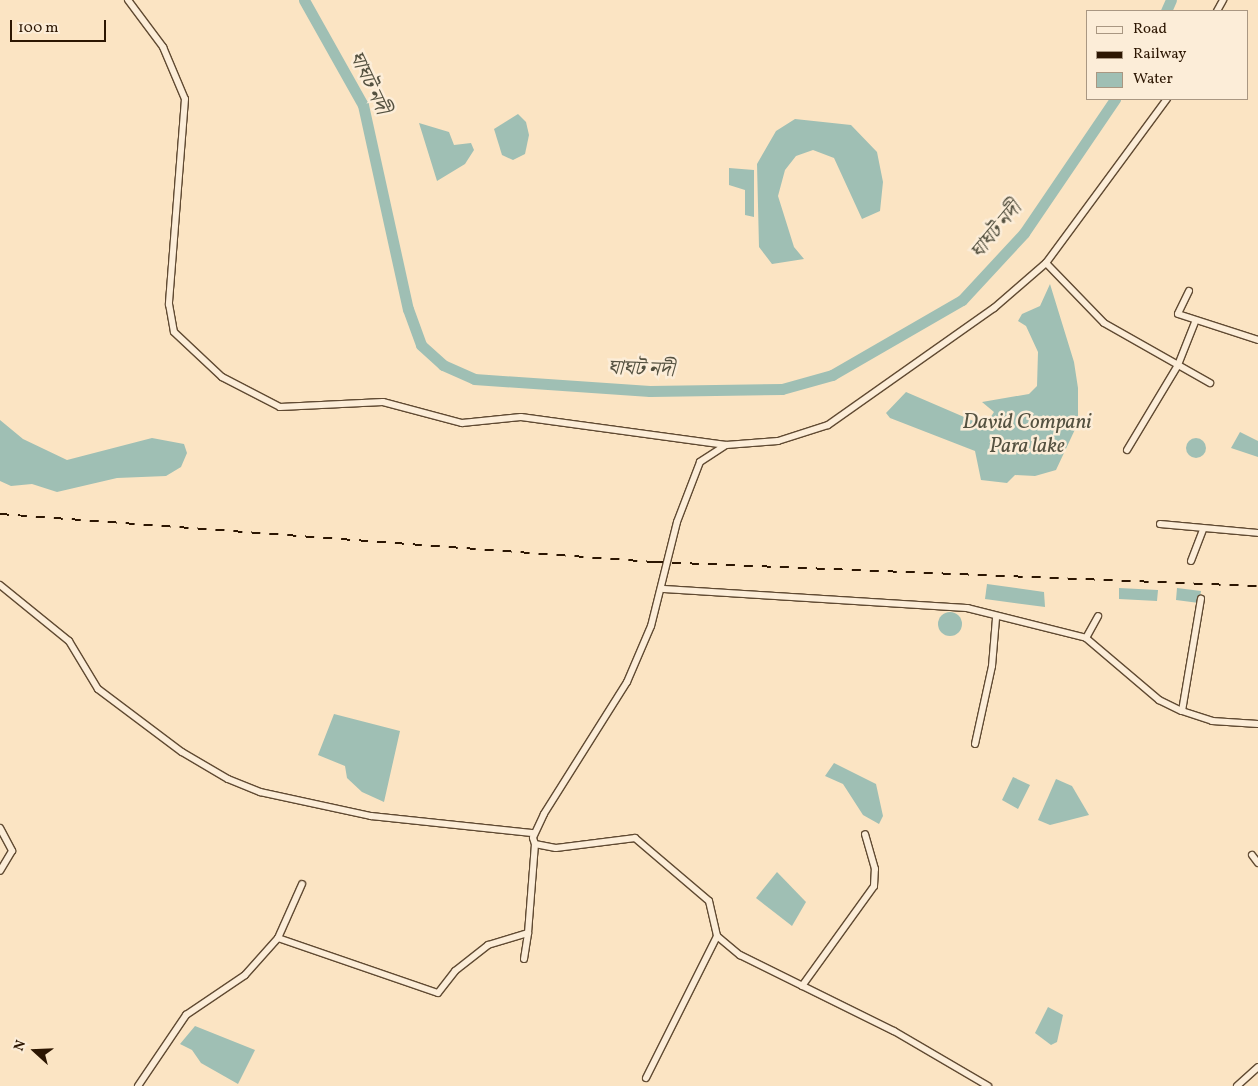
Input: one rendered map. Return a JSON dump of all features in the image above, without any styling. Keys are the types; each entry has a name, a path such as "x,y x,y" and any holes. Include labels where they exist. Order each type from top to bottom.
{"street":[{"path":"128,0 163,47 186,99 168,304 174,332 222,377 280,407 383,402 462,422 521,417 726,444 778,441 828,425 994,308 1046,263 1165,100"},
{"path":"1046,263 1104,324 1210,383"},
{"path":"1189,290 1178,314 1195,322 1258,340"},
{"path":"1127,450 1178,365 1195,322"},
{"path":"524,958 528,933 535,844 534,833 620,696 663,589 677,522 700,462 726,444"},
{"path":"1160,524 1258,533"},
{"path":"1191,562 1203,529"},
{"path":"0,585 60,632 98,689 182,752 228,779 260,792 371,816 534,833"},
{"path":"663,589 967,608 996,618 1086,638 1159,700 1182,711 1212,721 1258,724"},
{"path":"1182,711 1201,599"},
{"path":"1086,638 1098,616"},
{"path":"975,744 992,666 996,618"},
{"path":"0,828 12,851 0,870"},
{"path":"802,986 874,886 875,869 865,834"},
{"path":"535,844 556,848 635,838 709,901 717,936 740,955 894,1031 988,1086"},
{"path":"1252,856 1258,863"},
{"path":"138,1086 186,1014 245,975 278,938 302,884"},
{"path":"278,938 438,993 456,970 488,945 528,933"},
{"path":"646,1078 717,936"},
{"path":"1238,1086 1258,1068"}],"water":[{"path":"518,114 526,122 529,135 525,154 513,160 502,155 494,129"},
{"path":"795,119 851,125 877,152 883,182 880,211 862,219 834,158 813,150 796,156 785,170 778,196 794,247 804,259 772,264 759,247 757,164 776,131"},
{"path":"419,123 449,132 454,145 471,143 474,150 465,164 437,181"},
{"path":"729,168 754,170 754,217 745,215 745,190 729,185"},
{"name":"David Compani Para lake","path":"1050,284 1074,362 1078,388 1078,423 1056,470 1035,476 1015,475 1007,483 981,480 975,451 890,418 886,413 906,392 985,426 994,412 982,402 1029,394 1037,386 1038,352 1026,326 1018,321 1022,314 1040,306"},
{"path":"0,420 23,439 67,460 152,438 184,444 187,453 181,467 166,476 117,478 57,492 32,484 11,486 0,481"},
{"path":"1240,432 1258,441 1258,457 1231,448"},
{"path":"1192,438 1200,438 1206,444 1206,452 1200,458 1192,458 1186,452 1186,444"},
{"path":"987,584 1044,592 1045,607 985,599"},
{"path":"1119,588 1158,590 1157,601 1119,599"},
{"path":"1177,588 1201,591 1199,603 1176,600"},
{"path":"950,612 958,616 962,624 958,632 950,636 942,632 938,624 942,616"},
{"path":"334,714 400,731 384,802 362,792 347,778 345,766 318,755"},
{"path":"834,763 876,784 883,816 879,824 863,815 843,784 825,776"},
{"path":"1013,777 1030,785 1018,809 1002,800"},
{"path":"1056,779 1072,786 1089,815 1050,825 1038,820"},
{"path":"777,872 806,902 792,926 756,898"},
{"path":"1048,1007 1063,1015 1057,1042 1051,1045 1035,1033"},
{"path":"195,1026 255,1050 238,1084 201,1063 192,1050 180,1044"}],"waterway":[{"name":"ঘাঘট নদী","path":"304,0 363,105 408,309 421,345 443,365 474,379 650,391 782,389 832,375 962,300 1024,233 1114,100"},
{"name":"ঘাঘট নদী","path":"1166,10 1171,0"}],"railway":[{"path":"0,514 654,562 1258,586"}]}
